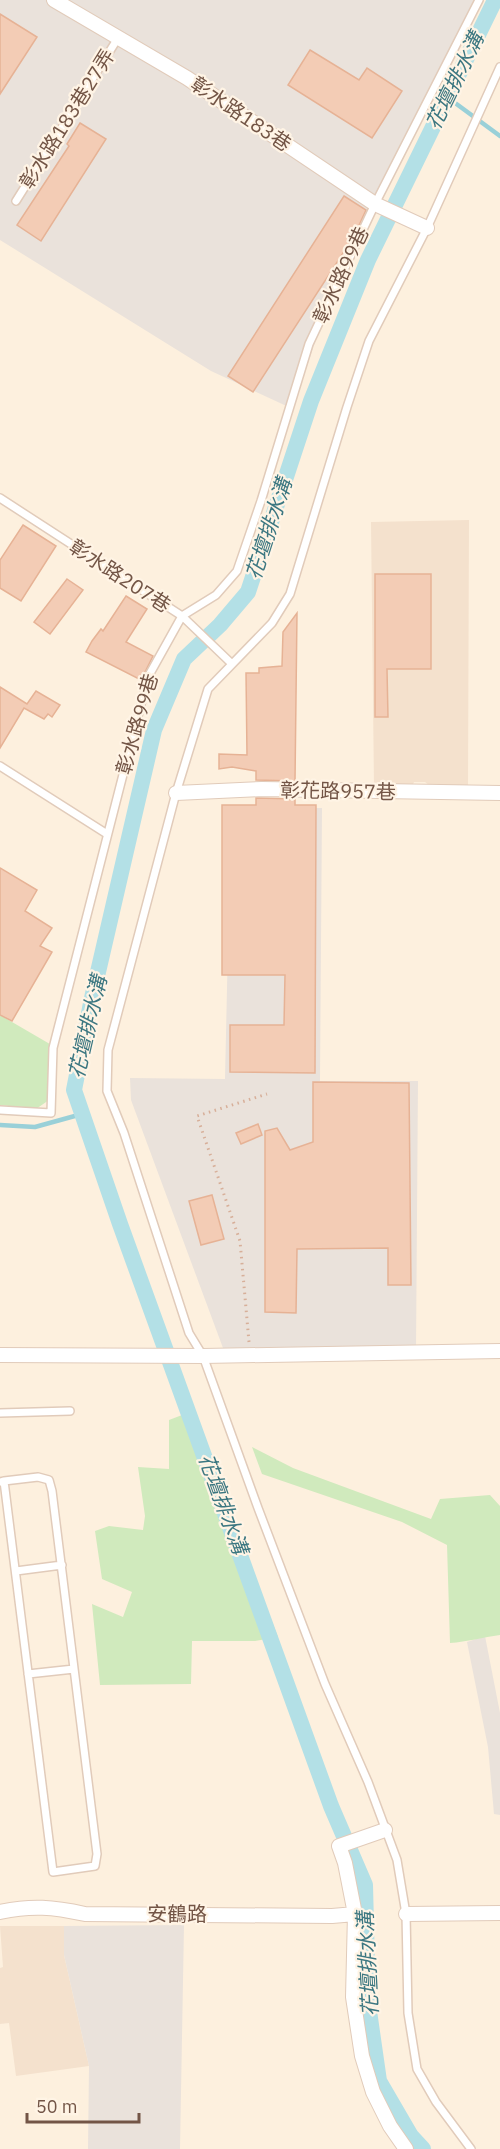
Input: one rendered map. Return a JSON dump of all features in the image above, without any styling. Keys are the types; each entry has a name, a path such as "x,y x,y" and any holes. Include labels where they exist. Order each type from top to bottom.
{"street":[{"name":"彰水路183巷","path":"54,0 187,78 375,204 424,227"},
{"name":"彰花路957巷","path":"176,793 262,789 500,793"},
{"path":"0,1354 204,1356 500,1352"},
{"path":"385,1830 339,1846 345,1863 355,1914 352,1997 362,2056 373,2092 390,2126 406,2149"},
{"name":"安鶴路","path":"0,1912 24,1907 60,1908 85,1914 332,1916 355,1914"},
{"path":"406,1914 500,1913"}],"lane":[{"name":"彰水路99巷","path":"0,1110 51,1113 53,1048 148,677 182,616 216,595 237,571 309,344 375,204 478,0"},
{"name":"彰水路183巷27弄","path":"16,201 118,38"},
{"path":"471,2149 436,2102 417,2069 408,2013 406,1914 396,1860 368,1782 325,1684 262,1519 204,1356 189,1333 124,1133 107,1091 108,1050 176,793 208,689 272,623 290,594 369,341 500,66"},
{"name":"彰水路207巷","path":"0,498 182,616 231,663"},
{"path":"0,766 107,834"},
{"path":"0,1413 69,1411"},
{"path":"38,1477 49,1480 52,1491 97,1854 95,1866 53,1872 16,1571 2,1481 38,1477"},
{"path":"16,1571 62,1565"},
{"path":"28,1674 74,1669"}],"path":[{"path":"250,1355 240,1241 197,1116 267,1094"}],"shaded area":[{"path":"0,0 482,0 329,299 293,409 211,371 0,240"},
{"path":"469,520 468,788 433,788 425,782 414,782 410,791 374,787 371,522"},
{"path":"231,808 322,808 320,1081 418,1081 416,1351 223,1348 131,1100 130,1078 225,1079"},
{"path":"485,1636 500,1713 500,1815 494,1814 488,1747 467,1642"},
{"path":"184,1925 180,2149 88,2149 89,2066 64,1955 64,1926"},
{"path":"0,1926 64,1926 64,1955 89,2066 16,2076 9,2023 0,2024 0,1968 3,1967"}],"green space":[{"path":"0,1015 55,1047 49,1100 36,1109 0,1105"},
{"path":"190,1412 278,1637 255,1641 192,1641 191,1684 100,1685 92,1604 123,1617 132,1592 102,1579 95,1531 109,1526 143,1530 145,1516 138,1467 169,1469 169,1420"},
{"path":"252,1447 293,1468 431,1519 440,1499 490,1495 500,1506 500,1635 450,1643 447,1545 402,1522 262,1474"}],"building":[{"path":"0,14 37,37 0,94"},
{"path":"310,50 359,80 367,68 402,91 372,138 288,85"},
{"path":"80,123 106,139 41,241 17,225 69,146 67,144"},
{"path":"344,196 366,210 354,236 253,392 228,376"},
{"path":"23,525 56,546 21,601 0,588 0,560"},
{"path":"375,574 431,574 431,669 387,669 388,717 375,717"},
{"path":"67,579 83,590 50,634 34,622"},
{"path":"126,596 147,609 126,642 153,656 141,680 86,652"},
{"path":"297,613 295,781 256,780 256,771 232,767 219,769 219,754 247,755 246,673 259,673 259,668 282,666 283,632"},
{"path":"0,687 27,704 36,691 60,705 52,717 48,714 44,719 24,708 0,748"},
{"path":"256,798 295,799 295,805 316,805 315,1073 230,1072 230,1025 284,1025 285,975 222,975 222,805 256,805"},
{"path":"0,868 37,890 25,911 52,928 40,946 52,952 12,1021 0,1015"},
{"path":"313,1082 409,1083 411,1285 388,1285 388,1248 297,1249 296,1313 265,1312 265,1131 277,1128 290,1150 313,1142"},
{"path":"258,1124 262,1135 241,1144 236,1133"},
{"path":"212,1195 224,1239 201,1245 189,1201"}],"waterway":[{"name":"花壇排水溝","path":"423,2149 411,2136 379,2081 368,2004 365,1885 331,1806 120,1224 74,1090 92,998 154,730 184,659 220,625 248,592 311,401 368,260 495,0"},
{"path":"447,97 500,136"},
{"path":"0,1125 35,1127 82,1114"}]}
